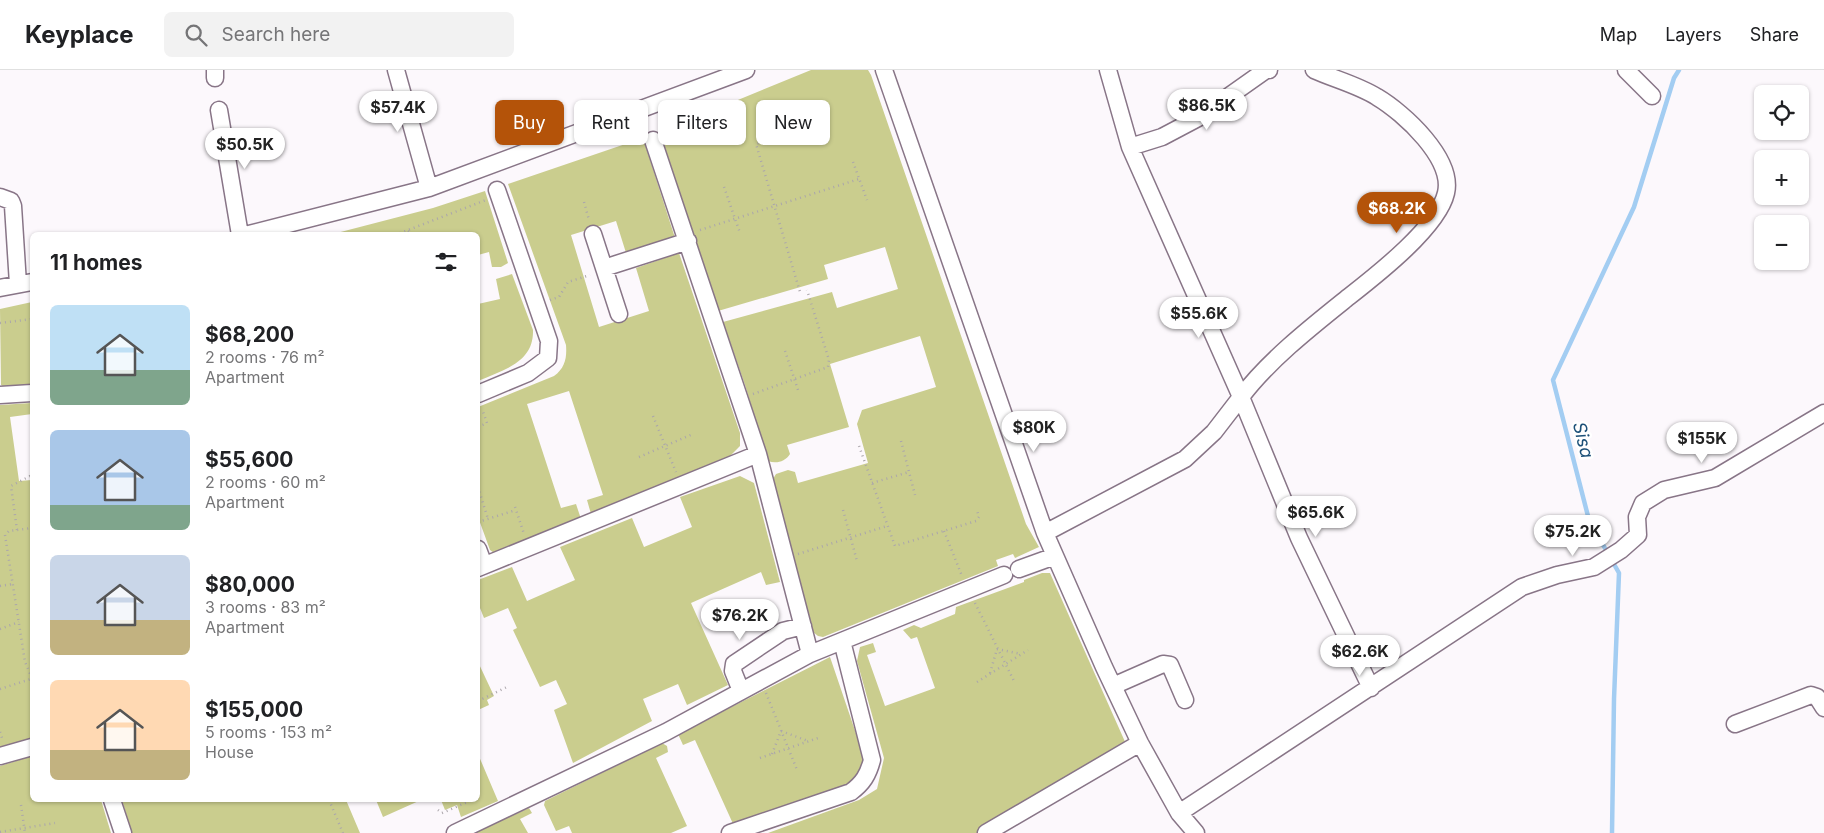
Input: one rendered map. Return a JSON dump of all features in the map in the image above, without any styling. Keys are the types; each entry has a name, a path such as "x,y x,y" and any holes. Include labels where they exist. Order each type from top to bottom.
{"street":[{"path":"396,70 429,188"},
{"path":"257,232 429,188 746,70"},
{"path":"884,70 1045,533 1140,743 1179,813 1196,833"},
{"path":"1108,70 1130,148 1241,397 1299,538 1371,688"},
{"path":"1130,148 1162,136 1198,118 1266,70 1269,70"},
{"path":"1045,533 1184,459 1214,432 1250,384 1310,330 1386,269 1440,210 1446,193 1447,176 1443,164 1416,128 1376,97 1314,70"},
{"path":"1626,70 1652,96"},
{"path":"219,110 239,232"},
{"path":"653,140 758,454 810,654"},
{"path":"480,393 528,373 548,358 549,341 498,192"},
{"path":"0,197 11,201 13,206 25,283 0,288"},
{"path":"593,234 619,314"},
{"path":"605,269 687,238"},
{"path":"0,395 30,393"},
{"path":"1179,813 1522,587 1557,575 1594,567 1621,550 1638,534 1636,517 1643,503 1664,490 1714,478 1824,414"},
{"path":"481,567 758,454"},
{"path":"455,833 666,732 810,654 1055,556"},
{"path":"742,691 733,671 734,664 783,631 803,626"},
{"path":"730,833 851,792 862,783 868,774 872,760 842,641"},
{"path":"1113,686 1163,664 1170,665 1185,700"},
{"path":"1735,724 1811,695 1817,697 1824,708"},
{"path":"986,833 1140,743"},
{"path":"0,756 30,748"},
{"path":"113,802 123,833"}],"path":[{"path":"756,145 800,292"},
{"path":"853,162 867,200"},
{"path":"687,238 735,218 859,179"},
{"path":"724,187 740,233"},
{"path":"405,232 498,192"},
{"path":"536,304 559,296 568,282 605,269"},
{"path":"739,398 829,366 830,360 807,290"},
{"path":"0,323 30,319"},
{"path":"785,351 799,393"},
{"path":"653,416 681,485"},
{"path":"480,426 487,423"},
{"path":"639,457 692,434"},
{"path":"901,441 916,495"},
{"path":"859,446 893,544 897,546 976,521 979,517 977,510"},
{"path":"872,483 909,472"},
{"path":"17,530 11,486 30,476"},
{"path":"480,493 488,518"},
{"path":"480,521 515,508 529,547"},
{"path":"842,510 857,560"},
{"path":"785,558 887,526"},
{"path":"30,528 6,532 5,535 26,662 30,673"},
{"path":"944,531 968,590 1014,681"},
{"path":"0,586 13,584"},
{"path":"0,629 19,622"},
{"path":"997,649 1021,654"},
{"path":"989,674 997,649"},
{"path":"977,682 1028,650"},
{"path":"0,690 30,679"},
{"path":"761,680 797,770"},
{"path":"480,700 507,687"},
{"path":"781,731 809,741"},
{"path":"772,754 781,731"},
{"path":"760,758 822,737"},
{"path":"330,802 343,833"},
{"path":"438,810 442,813 467,802"},
{"path":"21,805 25,833"},
{"path":"0,832 55,823"}],"green space":[{"path":"811,70 868,70 1026,524 1039,547 1015,558 1013,554 996,560 998,566 823,637 813,632 773,479 776,474 788,470 795,472 798,483 868,463 857,424 862,410 936,387 920,336 830,364 849,427 787,445 790,454 786,459 777,462 768,461 745,385 723,322 832,292 837,308 898,289 885,247 824,265 828,279 718,311 664,145 746,145 746,100 738,100"},
{"path":"622,145 645,145 676,241 627,256 616,221 571,235 599,327 649,311 636,268 679,253 740,433 740,446 729,457 591,514 587,500 603,495 569,391 527,404 561,508 576,504 581,519 494,553 490,550 480,522 480,406 554,376 563,366 566,345 508,184"},
{"path":"485,191 508,263 501,267 492,267 489,252 480,254 480,232 341,232 433,208"},
{"path":"512,274 533,330 532,341 523,358 507,369 480,380 480,304 500,299 496,279"},
{"path":"30,302 30,385 7,389 1,385 0,309"},
{"path":"30,403 30,414 10,417 19,481 30,480 30,739 0,748 0,405"},
{"path":"740,476 754,483 780,582 766,585 761,572 691,603 728,685 687,705 678,684 643,699 652,721 573,763 554,710 567,704 556,680 540,687 513,630 517,628 508,608 484,618 480,608 480,579 512,567 527,601 575,580 560,547 632,518 644,547 692,527 680,497"},
{"path":"1042,573 1050,573 1126,744 977,833 768,833 859,800 877,789 884,758 857,661 860,647 873,643 876,652 867,655 885,706 935,688 917,637 911,639 903,630 914,625 921,628 955,614 956,607 1024,582 1024,580"},
{"path":"830,657 864,757 865,769 851,786 734,826 695,740 683,745 678,734"},
{"path":"480,666 494,696 487,700 489,705 480,709"},
{"path":"662,743 667,746 668,752 656,758 687,826 671,833 572,833 569,826 556,831 544,805 545,801"},
{"path":"30,757 30,802 102,802 111,833 0,833 0,766"},
{"path":"480,759 498,801 461,817 457,805 445,810 442,802 480,802"},
{"path":"123,802 347,802 360,833 132,833"},
{"path":"377,802 417,802 383,817"},
{"path":"529,808 532,813 520,819 528,833 473,833"}],"waterway":[{"name":"Sisa","path":"1612,833 1614,699 1619,573 1589,520 1553,380 1634,207 1674,78 1679,70"}]}
